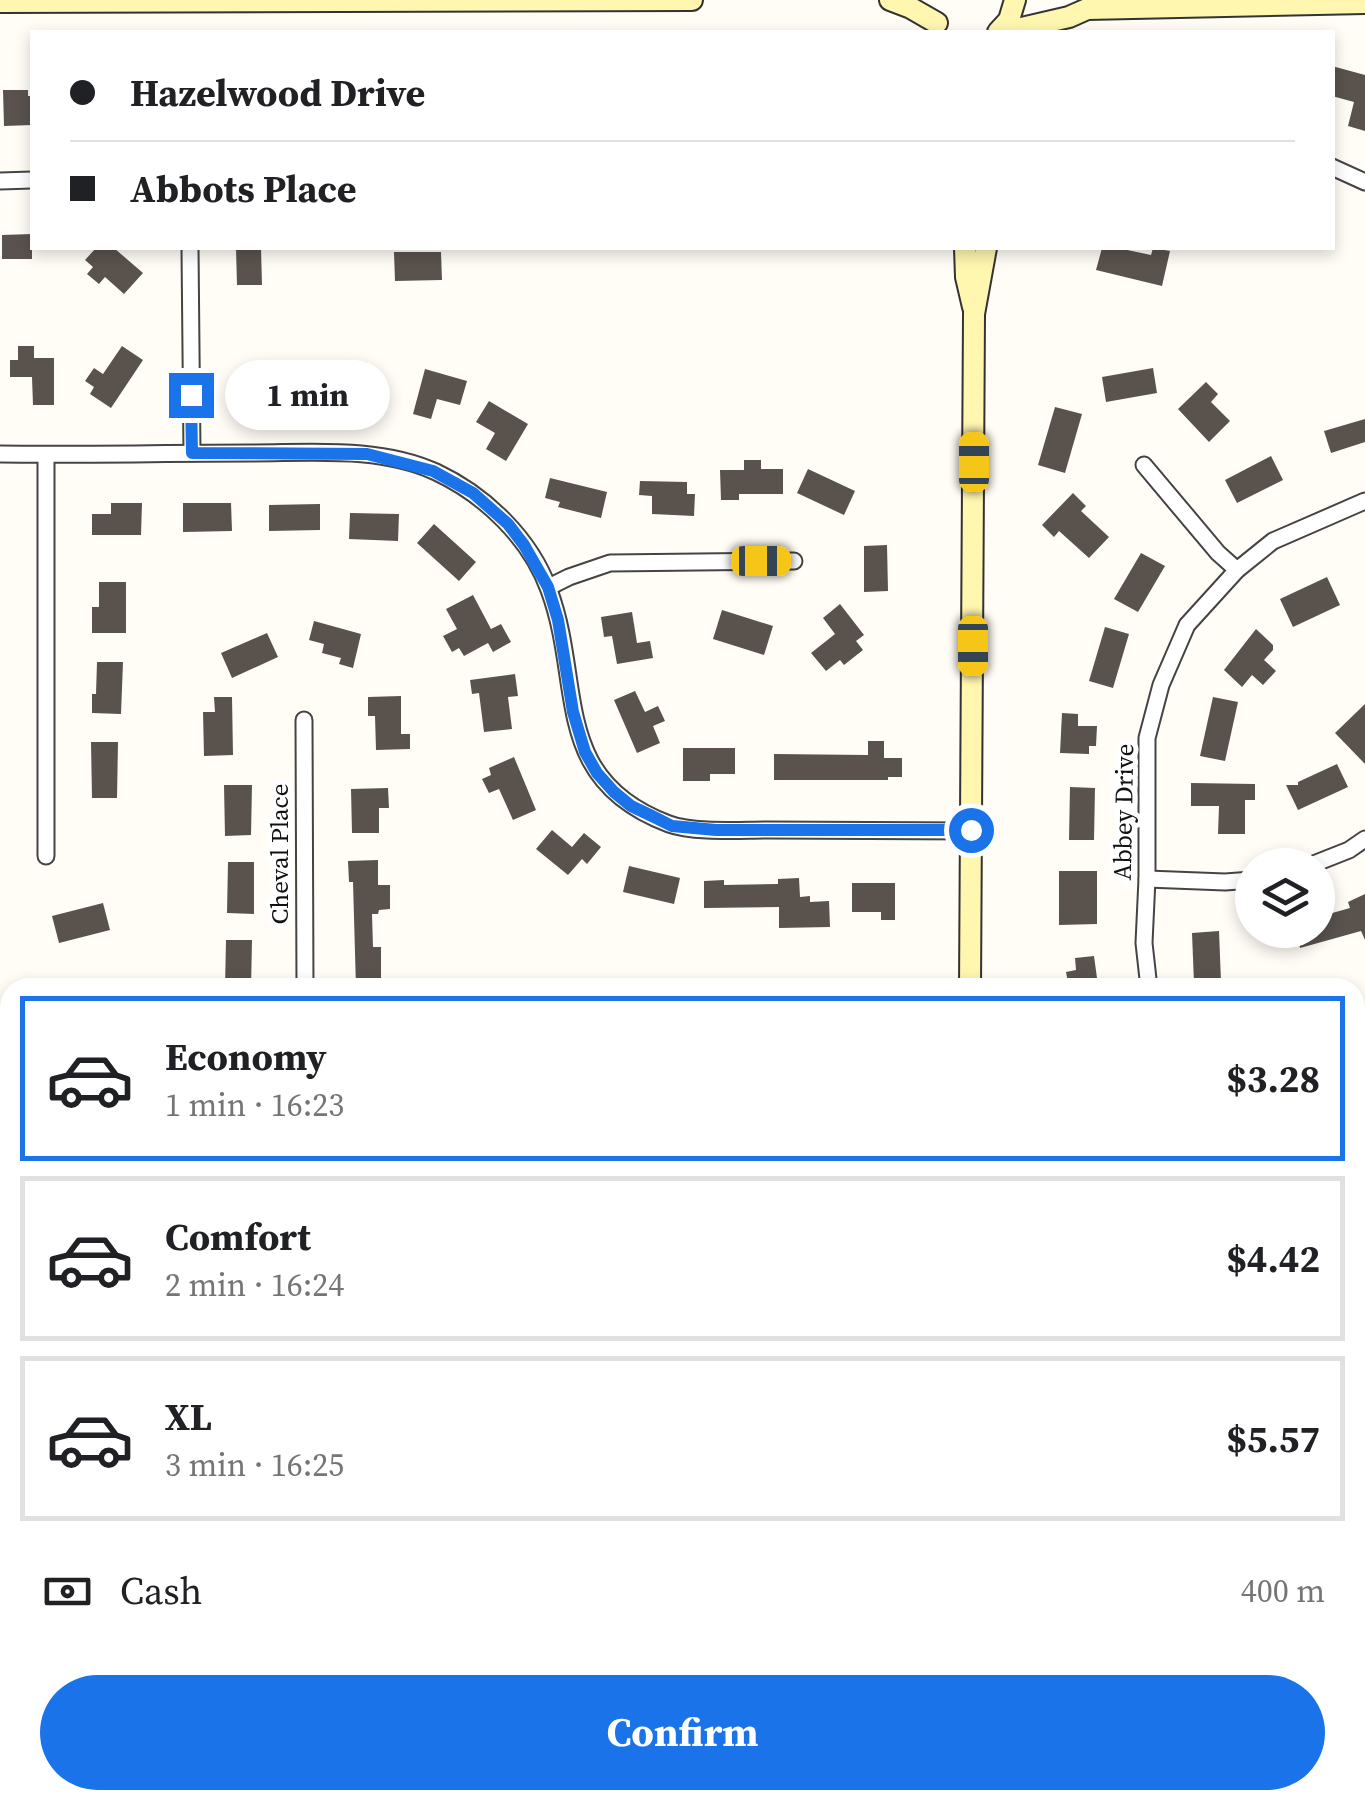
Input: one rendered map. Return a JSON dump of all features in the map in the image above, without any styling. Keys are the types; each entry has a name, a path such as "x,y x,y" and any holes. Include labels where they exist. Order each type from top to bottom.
{"street":[{"path":"0,2 692,0"},
{"path":"890,0 942,28"},
{"path":"930,0 942,28"},
{"path":"1002,30 1014,0"},
{"path":"1067,0 1087,9"},
{"path":"1010,30 1087,9 1365,3"},
{"path":"1335,169 1365,182"},
{"path":"0,180 30,180"},
{"path":"190,250 192,453"},
{"path":"965,250 974,314"},
{"path":"970,978 974,314 986,250"},
{"path":"0,454 367,454 433,471 473,493 508,524 524,545 548,587 558,620 573,712 585,752 597,773 631,806 672,826 716,830 971,830"},
{"path":"46,455 46,856"},
{"path":"1144,465 1236,570"},
{"name":"Abbey Drive","path":"1148,978 1144,944 1147,738 1160,685 1187,626 1236,570 1273,541 1365,501"},
{"path":"548,587 610,563 794,561"},
{"name":"Cheval Place","path":"304,720 304,978"},
{"path":"1335,856 1365,839"},
{"path":"1147,879 1235,880"}],"building":[{"path":"1335,67 1365,75 1365,131 1348,126 1354,102 1335,97"},
{"path":"3,90 28,90 30,125 4,126"},
{"path":"30,234 32,259 2,259 2,235"},
{"path":"94,250 116,250 143,273 124,294 105,277 99,284 87,274 93,267 85,260"},
{"path":"236,250 261,250 262,285 237,285"},
{"path":"1101,250 1151,255 1152,250 1170,251 1162,286 1096,270"},
{"path":"394,252 441,252 442,280 395,281"},
{"path":"18,346 34,346 34,358 54,358 54,405 33,405 32,377 10,377 10,360 18,360"},
{"path":"122,346 143,360 111,408 90,394 94,387 85,381 94,368 103,374"},
{"path":"367,362 367,386 336,387 336,408 315,408 315,398 258,399 259,405 238,406 237,375 314,373 314,363"},
{"path":"1153,368 1157,393 1106,402 1102,377"},
{"path":"425,369 467,381 460,405 437,399 431,419 413,414"},
{"path":"1206,382 1218,394 1211,402 1230,421 1209,442 1178,409"},
{"path":"489,401 528,424 506,461 486,449 495,433 476,422"},
{"path":"1055,407 1082,414 1065,473 1038,465"},
{"path":"1365,419 1365,442 1331,453 1324,431"},
{"path":"1271,456 1283,480 1237,503 1225,480"},
{"path":"744,460 761,460 761,469 783,469 783,494 739,494 739,500 721,500 720,470 744,470"},
{"path":"808,469 855,491 844,515 797,493"},
{"path":"550,478 607,492 601,518 558,507 560,502 545,498"},
{"path":"640,481 687,482 687,494 695,494 694,516 652,514 652,496 639,495"},
{"path":"1073,493 1086,506 1081,511 1109,537 1089,558 1059,531 1054,537 1042,525"},
{"path":"111,503 142,503 141,535 92,535 92,514 111,514"},
{"path":"183,503 231,503 232,531 183,532"},
{"path":"320,504 320,530 269,531 269,505"},
{"path":"350,513 399,514 398,541 349,539"},
{"path":"434,524 476,562 459,581 417,543"},
{"path":"887,545 888,591 864,592 864,546"},
{"path":"1141,553 1165,566 1138,612 1114,599"},
{"path":"1327,577 1340,605 1293,627 1280,599"},
{"path":"99,582 126,582 126,633 92,633 92,607 99,607"},
{"path":"473,595 491,629 501,624 511,642 493,652 488,643 464,656 459,648 452,652 443,636 457,629 446,609"},
{"path":"840,604 864,635 856,641 863,650 844,665 840,660 826,671 811,653 835,634 823,618"},
{"path":"722,610 773,626 764,655 713,639"},
{"path":"632,612 637,643 650,641 653,658 617,664 612,636 604,637 601,617"},
{"path":"314,621 361,634 353,668 339,664 341,658 322,653 324,644 309,640"},
{"path":"1105,627 1129,634 1113,688 1089,681"},
{"path":"1256,629 1273,645 1264,660 1276,671 1263,685 1252,675 1242,687 1224,670"},
{"path":"267,633 278,657 232,678 221,653"},
{"path":"97,662 123,662 121,714 92,713"},
{"path":"515,674 518,696 508,697 512,729 484,732 479,693 472,694 470,680"},
{"path":"635,691 645,712 658,706 665,721 653,726 660,743 637,753 614,700"},
{"path":"401,696 401,734 410,734 410,749 376,750 375,716 368,716 368,697"},
{"path":"214,697 232,697 233,755 204,756 203,712 215,712"},
{"path":"1213,697 1238,702 1225,761 1200,756"},
{"path":"1365,704 1365,764 1335,733"},
{"path":"1062,713 1078,714 1078,726 1097,726 1096,746 1089,746 1089,754 1060,753"},
{"path":"868,741 884,741 884,758 902,758 902,777 774,780 774,754 868,755"},
{"path":"91,742 118,742 117,798 92,798"},
{"path":"683,748 735,748 735,774 710,774 710,781 683,781"},
{"path":"514,757 536,810 513,820 499,789 489,793 482,779 491,775 489,768"},
{"path":"1337,764 1348,787 1298,810 1286,785 1298,785"},
{"path":"1191,783 1255,784 1255,800 1245,800 1245,834 1218,834 1219,806 1191,806"},
{"path":"224,785 252,785 251,835 225,836"},
{"path":"1070,787 1095,788 1094,840 1069,840"},
{"path":"388,788 389,808 379,808 379,833 352,833 351,789"},
{"path":"552,830 572,847 584,833 601,847 587,864 582,859 568,875 536,849"},
{"path":"378,860 378,885 390,885 390,909 372,914 373,947 381,947 381,978 356,978 353,882 349,882 348,861"},
{"path":"228,862 254,862 254,914 227,913"},
{"path":"629,866 680,878 674,904 623,892"},
{"path":"1059,871 1097,871 1097,924 1059,925"},
{"path":"799,878 800,897 810,896 810,902 829,901 830,927 779,928 779,907 704,908 704,881 724,880 724,885 778,884 778,879"},
{"path":"852,883 895,883 895,920 881,920 881,912 852,912"},
{"path":"1365,894 1365,940 1361,931 1335,938 1335,912 1350,908 1348,902"},
{"path":"103,903 110,930 59,943 52,916"},
{"path":"1219,931 1221,978 1194,978 1192,933"},
{"path":"226,940 252,940 251,978 225,978"},
{"path":"1094,956 1097,978 1067,978 1066,972 1076,970 1075,958"}],"route":[{"path":"191,395 192,453 367,454 403,462 433,471 473,493 508,524 548,587 585,752 597,773 631,806 672,826 716,830 971,830"}]}
